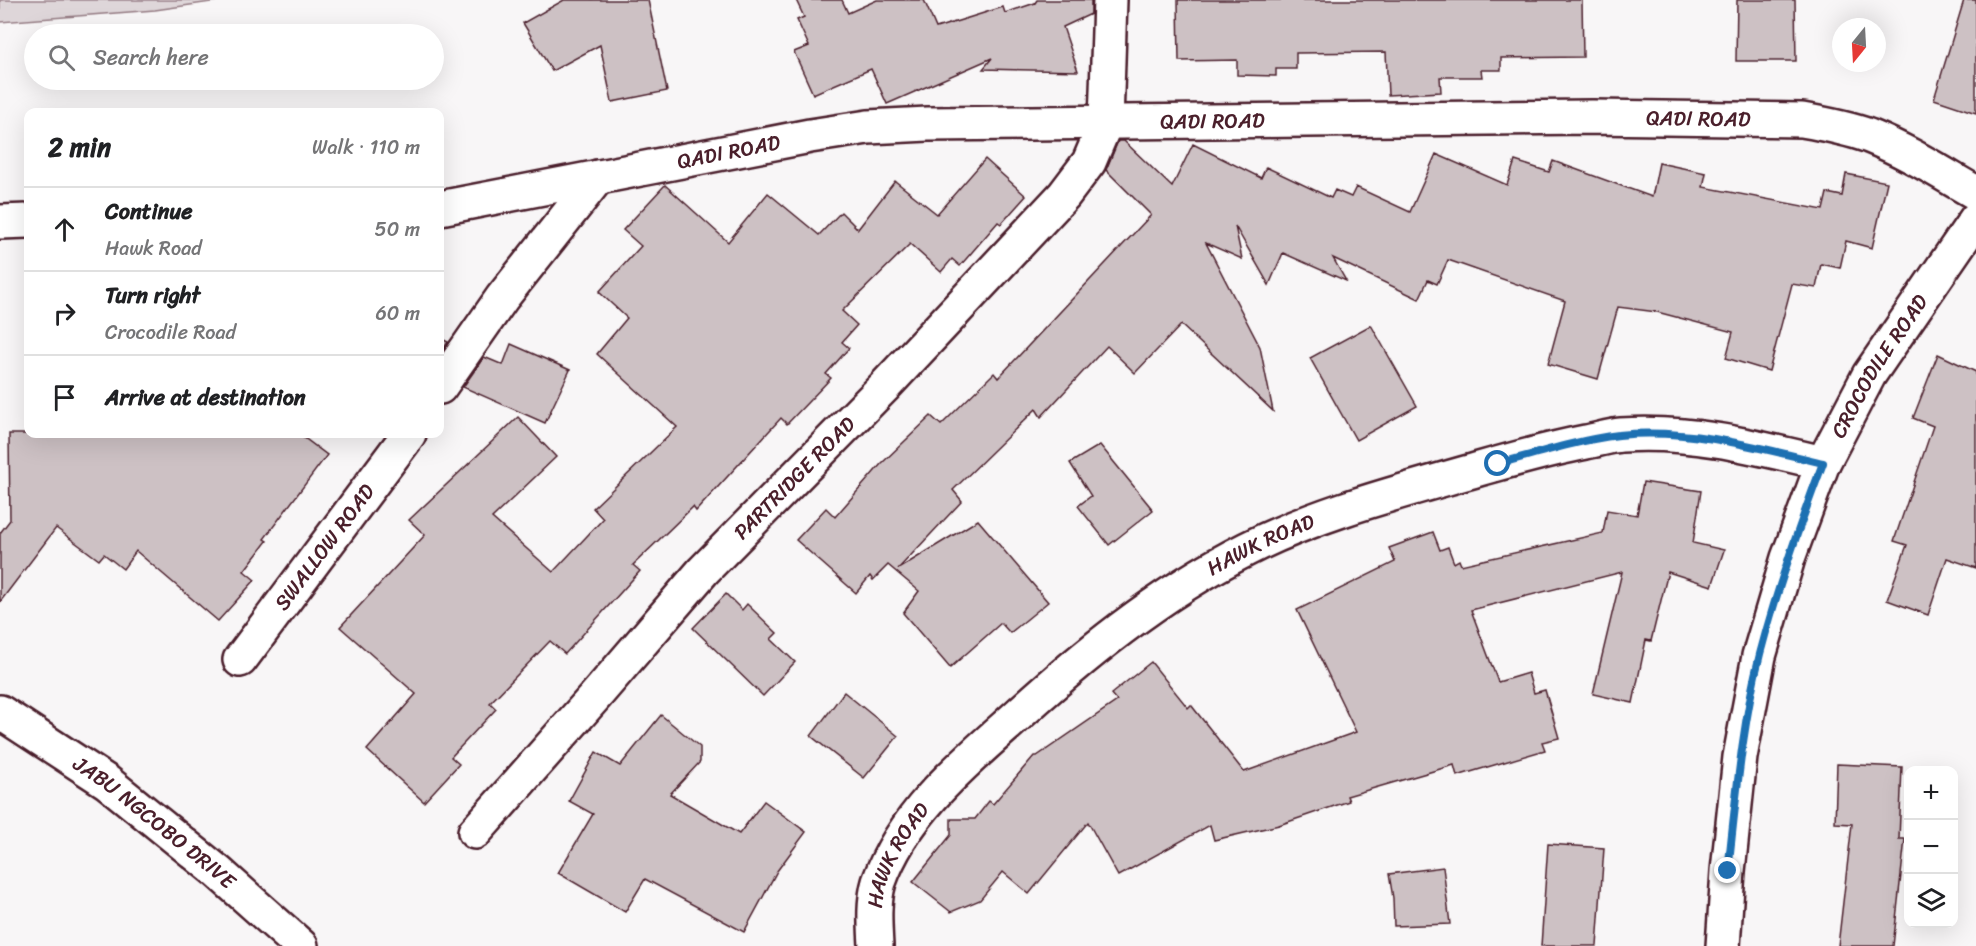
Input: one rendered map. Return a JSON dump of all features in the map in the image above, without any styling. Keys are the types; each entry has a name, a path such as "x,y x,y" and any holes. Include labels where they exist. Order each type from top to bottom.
{"street":[{"path":"1106,122 1110,0"},
{"name":"QADI ROAD","path":"444,207 810,135 868,127 928,124 1592,117 1802,120 1832,125 1869,136 1916,158 1976,193"},
{"name":"PARTRIDGE ROAD","path":"475,832 703,571 884,387 1064,195 1089,162 1106,122"},
{"path":"444,380 502,298 598,177"},
{"name":"CROCODILE ROAD","path":"1724,946 1728,871 1740,757 1759,656 1788,558 1823,463 1869,375 1976,219"},
{"path":"0,222 24,221"},
{"name":"HAWK ROAD","path":"876,946 875,915 878,885 913,819 948,780 1033,701 1092,651 1151,606 1246,549 1307,522 1386,496 1556,448 1619,435 1712,438 1823,463"},
{"name":"SWALLOW ROAD","path":"240,660 405,438"},
{"name":"JABU NGCOBO DRIVE","path":"0,712 106,782 218,872 301,946"}],"shaded area":[{"path":"0,0 225,0 155,10 0,22"}],"building":[{"path":"564,0 648,0 667,91 612,102 600,45 552,71 523,23"},
{"path":"796,0 842,0 848,13 877,0 924,0 936,28 1003,7 1005,13 1035,3 1037,0 1091,0 1091,14 1063,27 1078,71 983,69 992,58 887,104 871,69 813,94 794,52 809,46 797,20 804,17"},
{"path":"1178,0 1582,0 1583,57 1501,58 1501,70 1481,70 1482,77 1440,77 1441,92 1388,95 1386,52 1296,53 1296,69 1276,69 1276,76 1237,75 1237,60 1179,61"},
{"path":"1737,0 1795,0 1796,61 1736,61"},
{"path":"1964,0 1976,0 1976,113 1934,99"},
{"path":"1118,141 1124,141 1172,187 1193,144 1261,178 1266,167 1331,198 1335,190 1351,197 1356,187 1410,212 1436,154 1507,185 1515,161 1549,172 1553,161 1652,197 1659,163 1706,173 1703,187 1823,210 1827,193 1842,196 1846,174 1887,182 1872,248 1846,241 1840,268 1821,264 1816,288 1792,284 1769,371 1726,358 1733,332 1657,312 1618,307 1598,379 1548,364 1565,301 1448,260 1437,284 1428,280 1419,299 1333,258 1346,281 1283,253 1269,285 1235,226 1242,259 1206,243 1260,347 1273,411 1181,325 1135,373 1107,346 1041,417 1036,409 953,490 962,501 898,569 978,520 1048,602 1010,633 1001,623 950,668 903,613 919,591 888,565 873,580 870,576 856,593 796,540 826,508 835,517 881,464 931,416 941,425 994,373 998,378 1151,215 1106,170"},
{"path":"985,159 1026,196 1001,224 998,222 960,266 952,259 941,272 910,244 842,311 857,325 842,342 849,348 826,374 831,378 787,424 781,418 696,511 693,507 633,565 640,571 565,654 550,641 490,703 496,709 451,757 459,764 424,802 367,750 416,694 340,627 425,535 409,520 518,417 556,457 492,518 553,572 603,519 593,508 677,427 597,354 627,318 599,292 641,246 623,230 665,185 728,242 768,193 819,235 841,212 858,229 895,181 937,214"},
{"path":"1371,325 1417,406 1356,440 1310,358"},
{"path":"511,344 570,370 545,423 463,387 484,357 503,365"},
{"path":"1938,354 1976,372 1976,568 1947,558 1928,615 1887,600 1907,545 1894,541 1933,426 1913,418"},
{"path":"9,434 24,434 24,438 304,438 327,455 264,539 267,541 244,571 255,580 218,621 136,551 123,569 104,554 99,560 56,528 0,602 0,533 10,520"},
{"path":"1100,445 1153,510 1109,545 1078,506 1091,496 1070,463"},
{"path":"1643,482 1701,491 1693,543 1724,550 1712,586 1668,572 1651,641 1646,640 1633,703 1593,694 1622,572 1471,610 1498,682 1528,673 1534,693 1545,690 1559,738 1542,742 1545,750 1457,776 1454,765 1347,796 1349,801 1279,825 1214,840 1210,825 1118,876 1088,822 1029,894 1003,872 980,900 951,912 913,882 951,835 951,819 975,819 989,801 993,804 1034,756 1117,701 1111,694 1151,662 1188,708 1191,705 1244,772 1356,732 1297,610 1395,562 1389,548 1433,532 1440,550 1448,547 1454,563 1459,560 1461,565 1603,533 1607,510 1637,515"},
{"path":"726,594 742,610 747,604 777,633 771,639 795,662 763,696 693,628"},
{"path":"844,692 898,736 864,778 811,736"},
{"path":"661,715 700,747 700,762 670,794 739,834 764,801 806,832 777,871 744,932 645,879 625,912 558,873 593,814 569,801 596,752 620,766"},
{"path":"1837,764 1902,767 1899,839 1904,839 1904,848 1893,946 1838,946 1852,824 1835,823"},
{"path":"1548,844 1604,848 1597,946 1541,946"},
{"path":"1443,867 1450,924 1394,926 1389,874"}],"route":[{"path":"1498,464 1619,435 1712,438 1823,463 1788,558 1759,656 1740,757 1728,871"}]}
